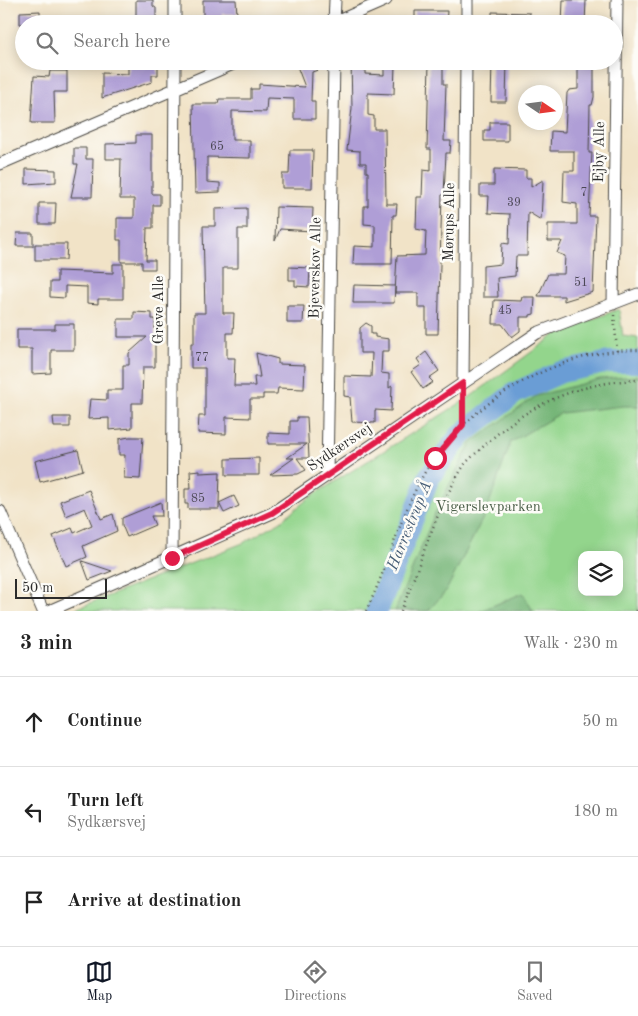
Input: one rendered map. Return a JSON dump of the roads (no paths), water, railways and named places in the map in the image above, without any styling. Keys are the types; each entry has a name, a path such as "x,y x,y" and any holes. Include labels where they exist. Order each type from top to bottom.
{"street":[{"path":"175,0 175,15"},
{"path":"333,15 334,0"},
{"path":"351,15 386,0"},
{"path":"467,0 467,15"},
{"name":"Ejby Alle","path":"617,0 617,15"},
{"name":"Greve Alle","path":"172,558 175,70"},
{"path":"0,164 218,70"},
{"name":"Bjeverskov Alle","path":"328,475 334,70"},
{"name":"Mørups Alle","path":"463,383 466,70"},
{"name":"Ejby Alle","path":"613,304 616,70"},
{"name":"Sydkærsvej","path":"50,611 272,513 537,333 638,294"},
{"path":"0,511 42,611"}],"waterway":[{"name":"Harrestrup Å","path":"377,611 429,477 460,436 515,393 561,372 609,362 638,362"}],"park label":[{"name":"Vigerslevparken","path":"488,507"}]}
